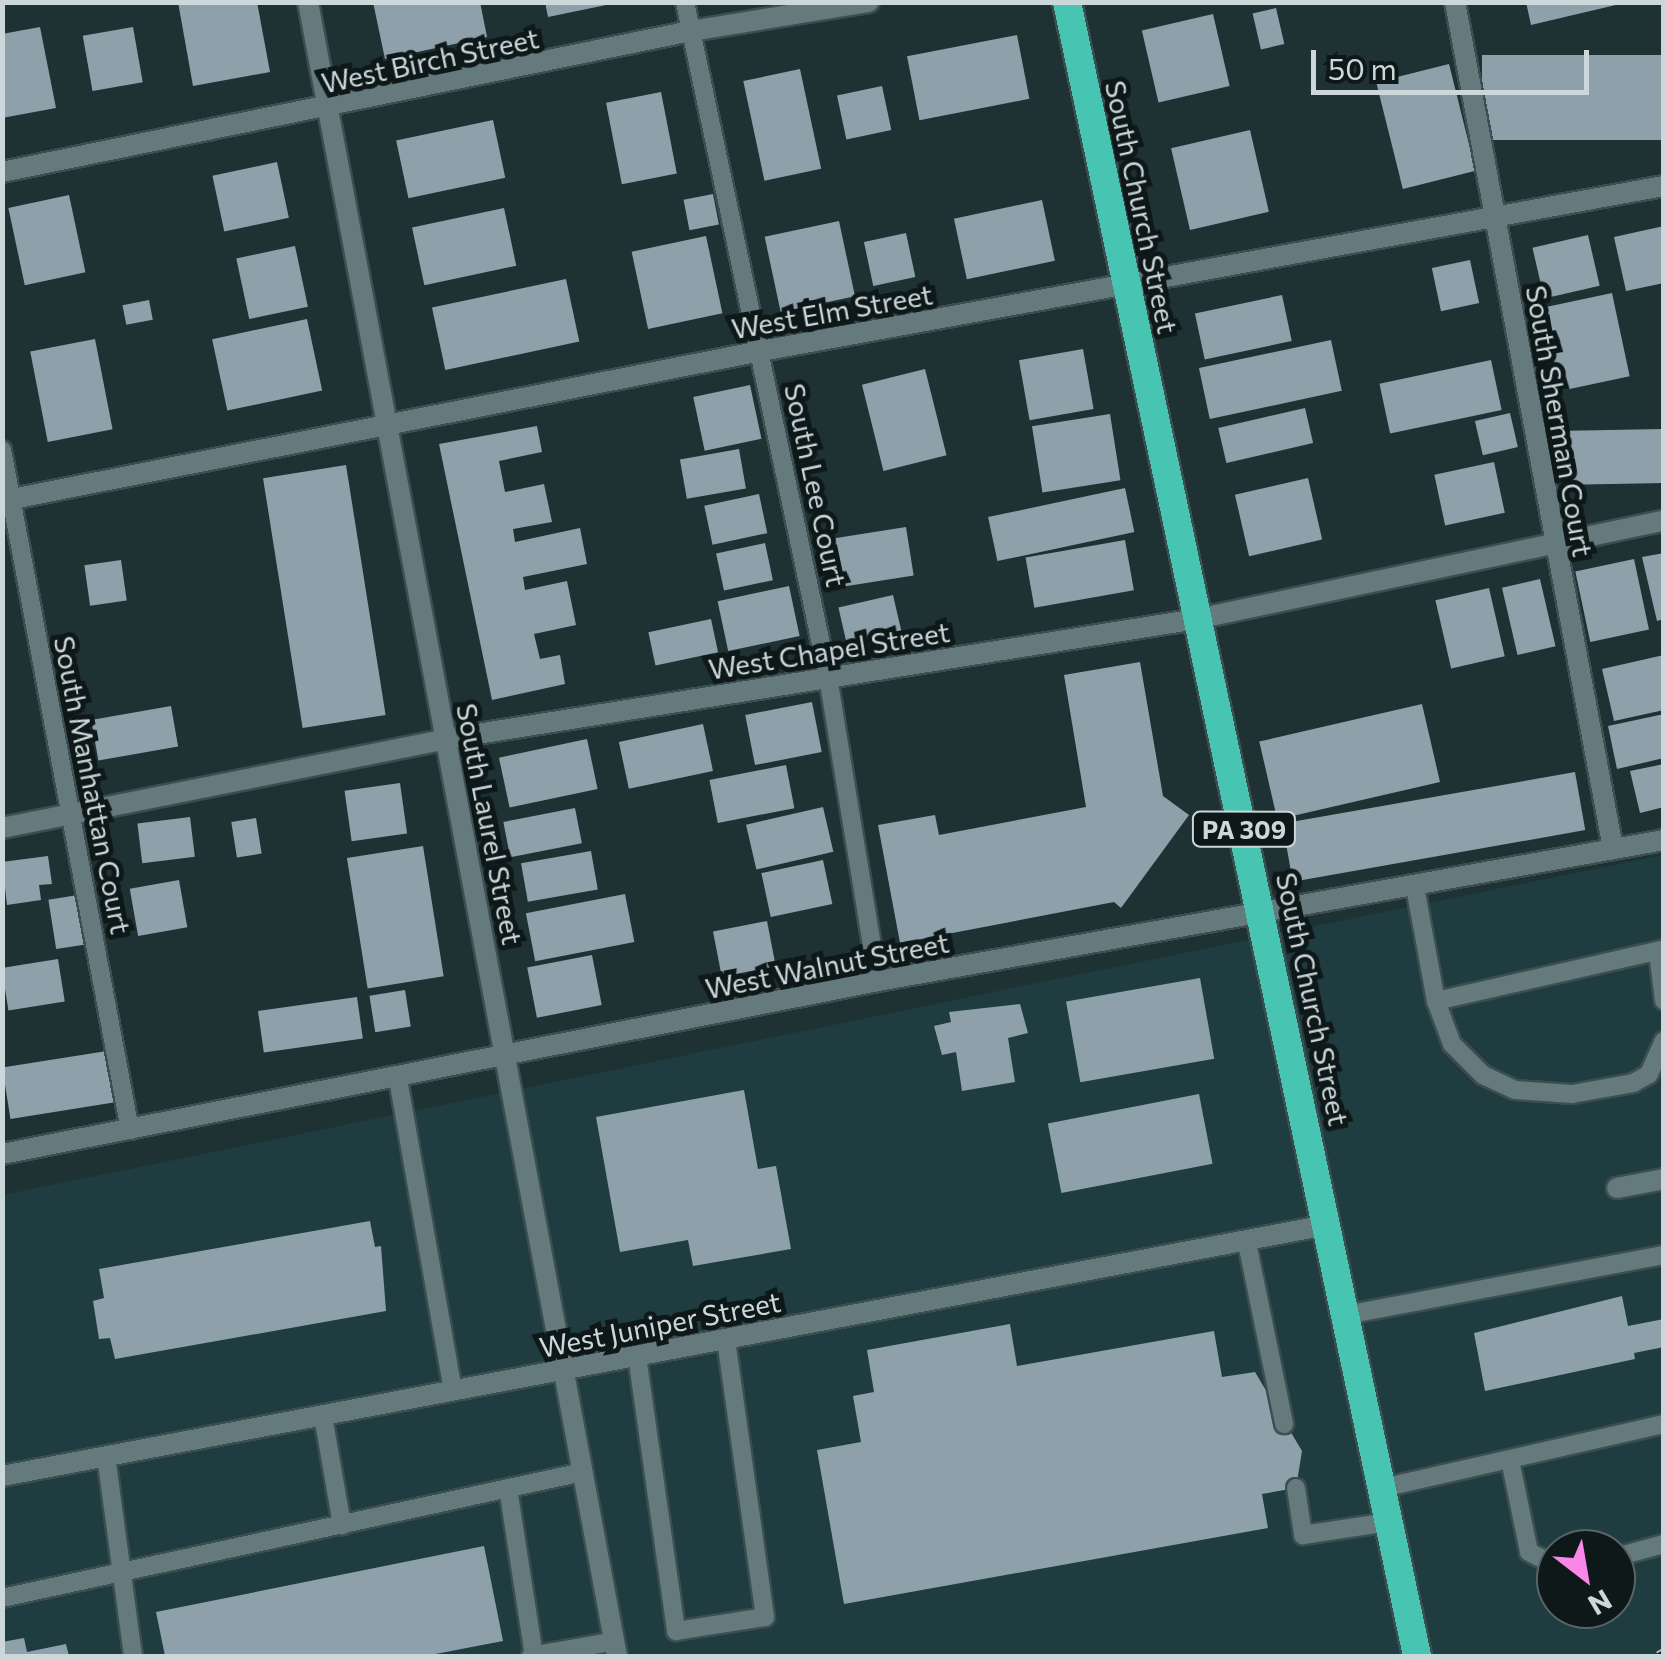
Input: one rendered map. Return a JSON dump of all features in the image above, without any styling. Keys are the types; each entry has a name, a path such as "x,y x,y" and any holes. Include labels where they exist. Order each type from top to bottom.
{"highway":[{"name":"South Church Street","path":"1067,2 1124,288 1263,915 1417,1656"}],"street":[{"name":"South Laurel Street","path":"308,2 616,1649"},
{"name":"West Birch Street","path":"2,172 328,110 691,31 869,2"},
{"name":"South Sherman Court","path":"1455,2 1614,849"},
{"name":"West Elm Street","path":"12,499 388,428 761,350 1124,288 1664,186"},
{"name":"West Chapel Street","path":"2,828 446,740 1196,619 1664,522"},
{"name":"West Walnut Street","path":"2,1154 506,1058 878,981 1263,915 1664,840"},
{"path":"1617,1188 1664,1180"},
{"name":"West Juniper Street","path":"2,1476 1247,1244 1327,1225"}],"lane":[{"name":"South Lee Court","path":"684,2 828,678 878,981"},
{"name":"South Manhattan Court","path":"2,450 130,1130"},
{"path":"1415,886 1436,1000 1460,1052 1496,1084 1514,1090 1572,1094 1633,1083 1648,1074 1664,1041"},
{"path":"1436,1000 1661,950 1664,1001"},
{"path":"398,1079 453,1391"},
{"path":"1247,1244 1284,1424"},
{"path":"1346,1315 1664,1255"},
{"path":"637,1356 676,1631 765,1616 726,1339"},
{"path":"323,1416 342,1525"},
{"path":"1382,1488 1664,1424"},
{"path":"106,1456 132,1656"},
{"path":"1510,1460 1529,1552 1536,1556"},
{"path":"2,1598 583,1472"},
{"path":"508,1488 532,1656 616,1649"},
{"path":"1296,1488 1304,1535 1389,1522"},
{"path":"1636,1552 1664,1544"}],"shaded area":[{"path":"1663,855 1663,1656 3,1656 3,1195"}],"building":[{"path":"178,2 257,2 270,72 193,86"},
{"path":"373,2 480,2 487,37 385,59"},
{"path":"545,2 611,2 611,4 548,17"},
{"path":"1526,2 1620,2 1620,4 1531,25"},
{"path":"1276,8 1284,44 1261,49 1253,13"},
{"path":"1213,14 1230,86 1159,103 1142,30"},
{"path":"40,27 56,108 2,118 2,34"},
{"path":"133,27 143,82 92,91 83,36"},
{"path":"1017,35 1029,99 919,120 907,56"},
{"path":"1482,55 1664,55 1664,140 1482,140"},
{"path":"1449,64 1476,171 1403,189 1376,82"},
{"path":"800,69 821,169 764,181 743,81"},
{"path":"882,86 891,130 846,140 837,96"},
{"path":"661,92 677,173 622,184 606,103"},
{"path":"493,120 505,178 408,198 396,141"},
{"path":"1250,130 1269,212 1190,230 1171,148"},
{"path":"277,162 289,218 224,231 212,176"},
{"path":"713,194 719,224 689,230 684,200"},
{"path":"69,195 85,272 25,285 8,208"},
{"path":"1042,200 1055,261 967,279 954,219"},
{"path":"504,208 516,266 424,285 412,228"},
{"path":"839,221 855,296 781,312 765,237"},
{"path":"1664,226 1664,283 1626,291 1614,237"},
{"path":"906,233 915,277 873,286 864,242"},
{"path":"1588,235 1600,286 1544,298 1532,248"},
{"path":"706,236 722,313 648,329 632,252"},
{"path":"295,246 308,307 249,319 236,258"},
{"path":"1470,260 1479,303 1441,311 1432,268"},
{"path":"566,279 579,342 445,370 432,307"},
{"path":"1612,293 1630,376 1560,391 1543,308"},
{"path":"1282,295 1292,341 1205,359 1195,314"},
{"path":"149,300 153,320 126,325 122,305"},
{"path":"307,319 322,390 227,411 212,339"},
{"path":"95,339 113,429 48,442 30,352"},
{"path":"1331,340 1342,391 1210,419 1199,368"},
{"path":"1083,349 1094,409 1030,420 1019,360"},
{"path":"1491,360 1502,410 1390,434 1379,384"},
{"path":"925,369 947,455 883,471 862,385"},
{"path":"750,385 761,439 705,451 693,397"},
{"path":"1305,408 1313,443 1226,463 1218,428"},
{"path":"1510,413 1518,447 1483,455 1475,421"},
{"path":"1110,414 1120,480 1042,493 1032,426"},
{"path":"537,426 542,452 499,461 505,492 544,484 552,522 513,529 515,542 580,528 587,564 523,577 525,590 567,581 576,625 534,634 540,659 560,655 565,684 492,700 439,444"},
{"path":"1663,429 1664,483 1570,485 1569,431"},
{"path":"739,449 746,488 687,499 680,459"},
{"path":"1494,462 1505,513 1445,526 1434,475"},
{"path":"346,465 386,715 303,728 263,478"},
{"path":"1308,478 1322,539 1249,556 1235,495"},
{"path":"1125,488 1134,532 997,561 988,517"},
{"path":"759,494 767,533 713,545 704,506"},
{"path":"906,527 914,575 830,589 822,540"},
{"path":"1125,540 1134,590 1034,608 1026,558"},
{"path":"765,543 773,580 724,591 716,553"},
{"path":"1664,553 1664,619 1657,621 1642,557"},
{"path":"1634,559 1649,629 1590,642 1575,571"},
{"path":"121,560 127,601 90,606 84,565"},
{"path":"1540,579 1556,646 1518,655 1502,588"},
{"path":"789,586 800,636 728,651 718,601"},
{"path":"1489,588 1505,656 1451,669 1435,600"},
{"path":"893,595 901,631 847,644 838,608"},
{"path":"711,619 718,652 655,666 648,632"},
{"path":"1664,655 1664,710 1614,721 1602,669"},
{"path":"1140,662 1163,796 1189,815 1121,908 1114,902 900,943 878,825 935,815 939,835 1086,807 1064,675"},
{"path":"812,702 822,752 755,765 745,715"},
{"path":"1422,704 1440,782 1277,820 1259,742"},
{"path":"171,706 178,746 98,760 91,720"},
{"path":"1664,714 1664,758 1617,769 1608,726"},
{"path":"703,724 713,771 629,789 619,742"},
{"path":"587,739 598,789 510,808 499,758"},
{"path":"1664,764 1664,807 1640,813 1630,771"},
{"path":"786,765 794,808 718,823 709,780"},
{"path":"1575,772 1585,830 1293,882 1283,824"},
{"path":"400,783 407,834 352,841 345,791"},
{"path":"823,807 833,852 756,870 746,825"},
{"path":"575,808 582,843 510,857 503,822"},
{"path":"190,817 195,857 142,863 137,823"},
{"path":"256,818 262,854 237,857 231,822"},
{"path":"423,846 444,976 368,988 347,858"},
{"path":"591,851 598,889 528,902 521,863"},
{"path":"48,856 52,884 39,885 41,900 7,905 2,862"},
{"path":"823,860 832,904 771,917 761,873"},
{"path":"179,880 187,927 138,936 130,889"},
{"path":"625,894 634,942 535,961 526,913"},
{"path":"78,895 86,944 56,949 48,900"},
{"path":"767,921 776,966 722,977 713,931"},
{"path":"592,955 602,1005 537,1018 527,968"},
{"path":"58,959 65,1001 8,1010 2,968"},
{"path":"1200,978 1214,1059 1080,1082 1066,1002"},
{"path":"405,990 411,1027 375,1032 369,996"},
{"path":"357,997 363,1039 264,1053 258,1011"},
{"path":"1020,1004 1028,1033 1008,1038 1015,1082 962,1091 956,1052 942,1055 934,1026 951,1022 949,1012"},
{"path":"107,1051 115,1102 10,1119 2,1068"},
{"path":"744,1090 758,1169 776,1166 791,1249 693,1266 688,1240 620,1252 596,1117"},
{"path":"1199,1094 1213,1164 1061,1193 1048,1123"},
{"path":"370,1221 375,1247 381,1246 386,1311 115,1359 110,1338 99,1339 93,1301 104,1298 99,1269"},
{"path":"1622,1296 1628,1326 1664,1319 1664,1347 1634,1353 1635,1359 1485,1391 1474,1333"},
{"path":"1010,1324 1017,1366 1214,1331 1222,1377 1255,1372 1302,1451 1296,1488 1262,1494 1268,1528 844,1604 817,1450 861,1442 853,1396 874,1392 867,1350"},
{"path":"484,1546 503,1641 425,1656 165,1656 156,1612"},
{"path":"24,1638 27,1652 66,1644 69,1656 2,1656 2,1642"}],"railway":[{"path":"1659,1656 1664,1653"}]}
